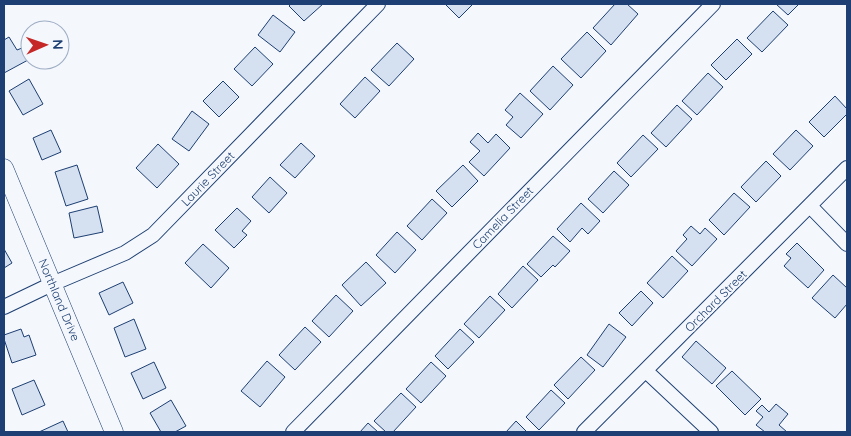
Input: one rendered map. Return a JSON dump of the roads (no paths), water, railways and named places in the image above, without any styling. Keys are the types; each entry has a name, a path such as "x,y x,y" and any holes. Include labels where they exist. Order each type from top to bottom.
{"street":[{"name":"Laurie Street","path":"4,307 125,253 153,235 378,4"},
{"name":"Camelia Street","path":"293,432 713,4"},
{"name":"Northland Drive","path":"4,168 114,432"},
{"name":"Orchard Street","path":"584,432 847,168"},
{"path":"810,206 847,244"},
{"path":"646,371 711,432"}]}
